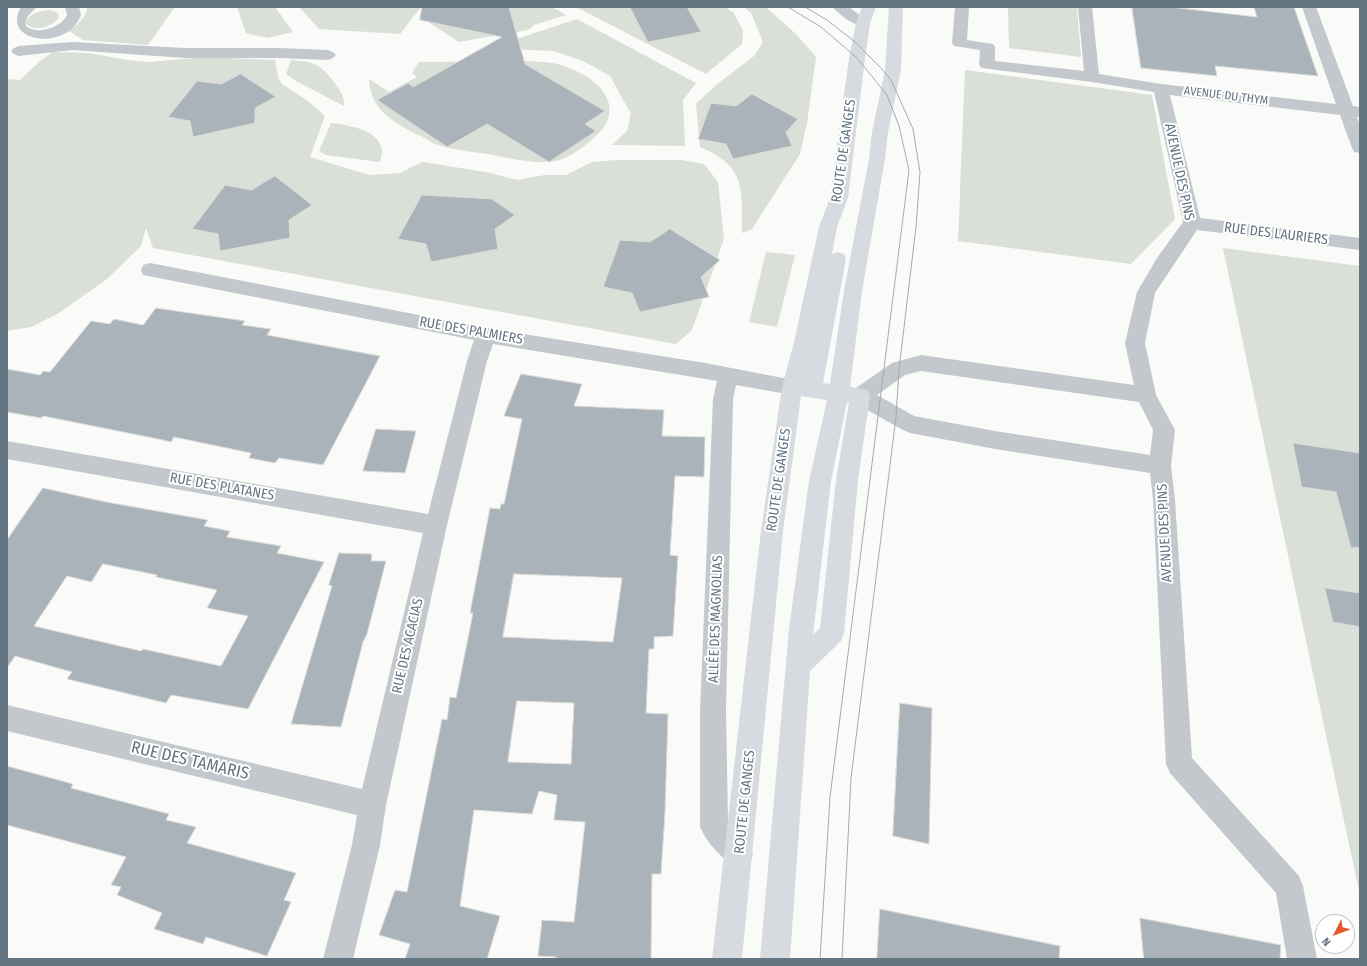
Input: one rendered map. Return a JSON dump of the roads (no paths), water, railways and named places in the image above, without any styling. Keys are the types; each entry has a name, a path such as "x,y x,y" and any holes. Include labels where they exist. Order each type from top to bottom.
{"main road":[{"name":"ROUTE DE GANGES","path":"727,959 772,531 802,388 841,236 839,198 857,58 863,23 869,7"},
{"path":"799,665 832,633 847,480 853,291 877,159 880,132 893,70 896,7"},
{"path":"802,388 850,394"},
{"path":"775,959 801,629 820,481 850,394"}],"street":[{"path":"28,7 18,12 9,24 10,29 22,36 43,35 62,28 74,17 75,12 72,7"},
{"path":"840,7 863,23"},
{"name":"AVENUE DU THYM","path":"962,7 960,43 988,47 987,65 1092,77 1161,89 1353,111"},
{"path":"1085,7 1092,77"},
{"path":"1309,7 1353,111 1360,148"},
{"path":"22,36 18,58 72,46 185,52 328,55"},
{"name":"AVENUE DES PINS","path":"1161,89 1192,224 1160,269 1146,292 1135,343 1146,395 1164,430 1160,466 1164,500 1179,764 1289,886 1302,959"},
{"name":"RUE DES LAURIERS","path":"1192,224 1360,244"},
{"name":"RUE DES PALMIERS","path":"150,270 486,335 802,388"},
{"name":"RUE DES ACACIAS","path":"338,959 366,845 372,805 436,526 477,361 486,335"},
{"path":"850,394 899,369 921,363 1146,395"},
{"name":"ALLÉE DES MAGNOLIAS","path":"728,376 723,399 713,711 714,827 739,854"},
{"path":"850,394 910,424 995,440 1160,466"},
{"name":"RUE DES PLATANES","path":"7,450 436,526"},
{"name":"RUE DES TAMARIS","path":"7,718 372,805"}],"tram line":[{"path":"788,7 821,27 857,58 887,95 899,126 909,170 830,797 820,959"},
{"path":"805,7 827,20 854,41 891,80 913,129 920,172 916,227 899,369 896,417 851,778 842,959"}]}
